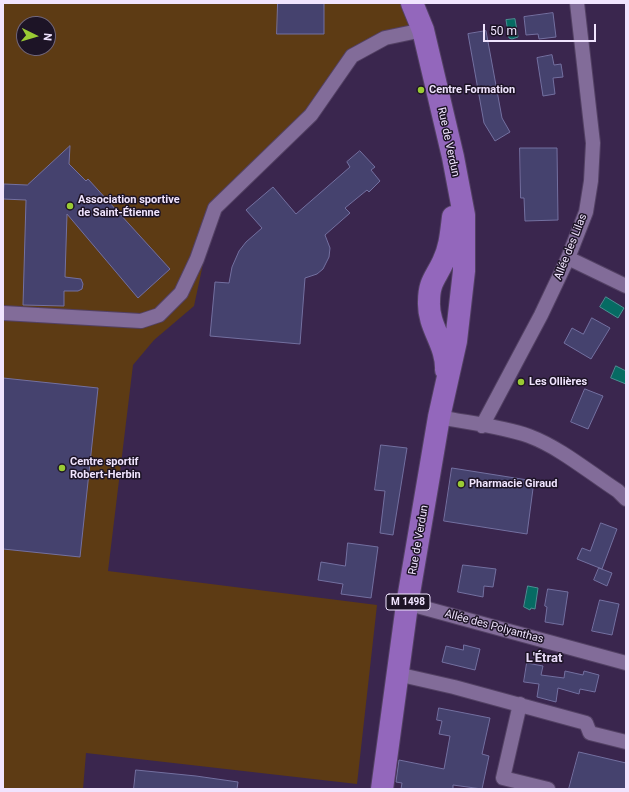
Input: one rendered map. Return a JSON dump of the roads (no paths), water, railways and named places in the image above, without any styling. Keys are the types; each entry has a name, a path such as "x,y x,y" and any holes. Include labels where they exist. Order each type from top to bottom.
{"main road":[{"name":"Rue de Verdun","path":"382,789 407,605 439,417 456,341 464,271 464,215 453,158 423,30 412,3"},
{"name":"Rue de Verdun","path":"445,386 446,355 429,316 429,301 431,281 443,262 450,241 458,188"}],"street":[{"name":"Allée des Lilas","path":"482,426 541,315 568,258 586,212 591,181 593,143 577,3"},
{"path":"3,313 141,321 159,315 181,292 197,259 215,208 311,116 352,56 385,38 423,30"},
{"path":"568,258 626,286"},
{"path":"439,417 505,429 536,440 560,452 626,499"},
{"name":"Allée des Polyanthas","path":"407,605 417,606 626,663"},
{"path":"397,674 454,686 586,723 590,733 626,742"},
{"path":"520,704 503,778 548,789"}],"place":[{"name":"Centre Formation","path":"421,90"},
{"name":"Association sportive de Saint-Étienne","path":"70,206"},
{"name":"Les Ollières","path":"521,382"},
{"name":"Centre sportif Robert-Herbin","path":"62,468"},
{"name":"Pharmacie Giraud","path":"461,484"}],"district":[{"name":"L'Étrat","path":"544,659"}]}
